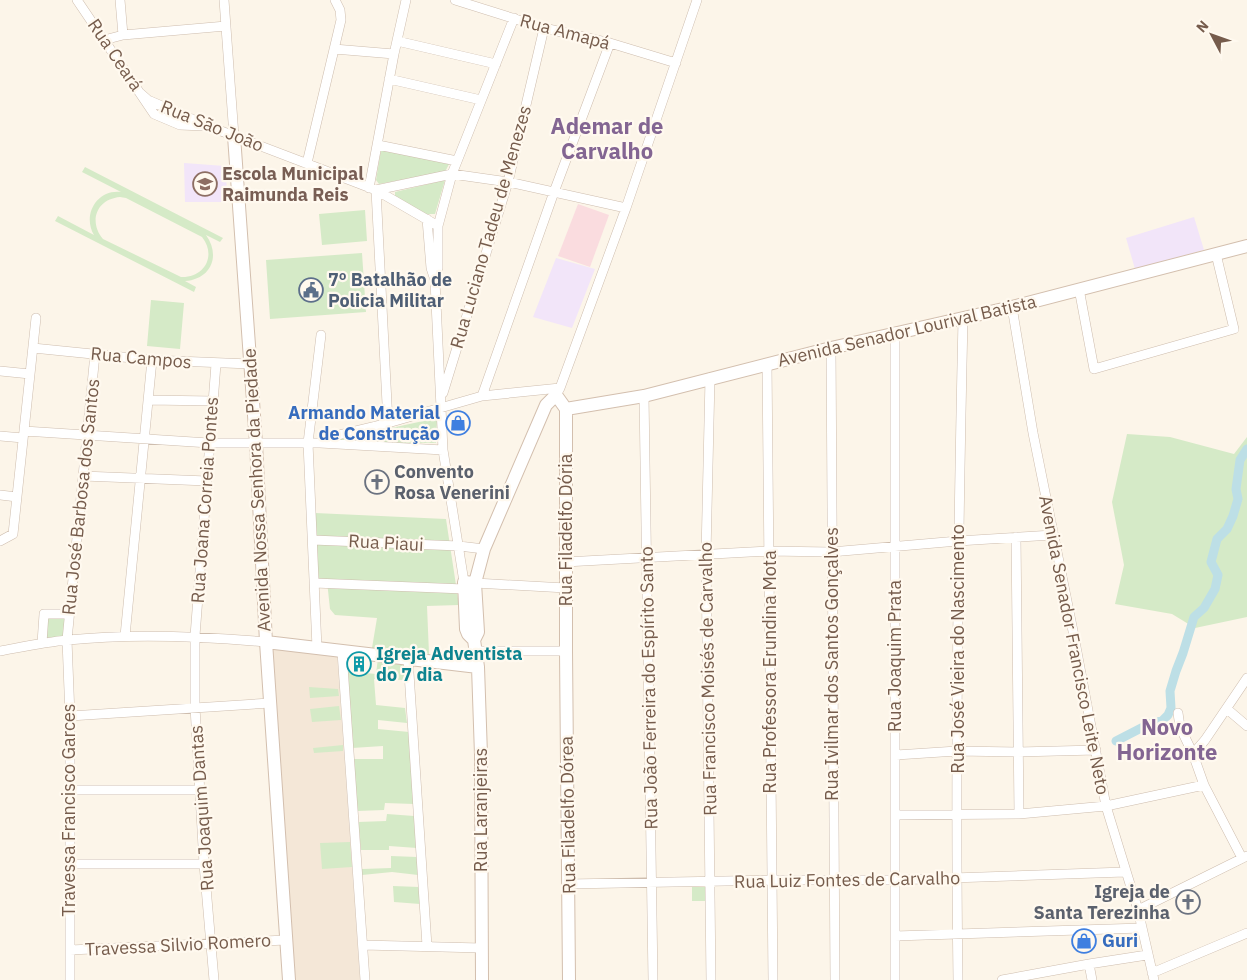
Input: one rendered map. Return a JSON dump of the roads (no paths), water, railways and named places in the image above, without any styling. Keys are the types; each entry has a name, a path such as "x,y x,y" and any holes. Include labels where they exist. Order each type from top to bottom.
{"street":[{"name":"Rua Ceará","path":"77,0 154,114 180,126 208,126"},
{"path":"120,0 123,35"},
{"name":"Avenida Nossa Senhora da Piedade","path":"224,0 256,443 266,642 289,980"},
{"path":"307,163 341,20 340,10 335,0"},
{"path":"388,423 373,189 389,78 406,0"},
{"name":"Rua Amapá","path":"455,0 544,28 610,43 676,63"},
{"path":"566,409 558,392 626,208 697,0"},
{"path":"435,281 438,268 438,226 452,174 514,18"},
{"path":"104,40 123,35 226,26"},
{"name":"Rua Luciano Tadeu de Menezes","path":"442,402 508,182 544,28"},
{"path":"397,41 496,64"},
{"path":"482,396 554,192 610,43"},
{"path":"334,49 394,54"},
{"path":"389,78 481,100"},
{"name":"Rua São João","path":"208,126 373,189 438,226"},
{"path":"378,145 457,161"},
{"path":"373,189 452,174 508,182 626,208"},
{"path":"427,219 431,268 435,281 443,450 458,546 467,584"},
{"name":"Avenida Senador Lourival Batista","path":"566,409 644,396 895,332 1012,307 1247,246"},
{"path":"1080,294 1094,369 1234,329 1216,254"},
{"name":"Avenida Senador Francisco Leite Neto","path":"1012,307 1033,433 1074,631 1106,806 1138,910 1153,977"},
{"path":"0,541 13,534 36,318"},
{"name":"Rua José Vieira do Nascimento","path":"958,980 956,878 958,541 963,318"},
{"name":"Rua Joaquim Prata","path":"895,332 895,980"},
{"path":"317,648 308,443 321,335"},
{"name":"Rua Campos","path":"32,348 152,360 250,364"},
{"name":"Rua Ivilmar dos Santos Gonçalves","path":"831,348 835,980"},
{"name":"Rua José Barbosa dos Santos","path":"67,640 95,354"},
{"path":"125,636 152,360"},
{"name":"Rua Joana Correia Pontes","path":"195,636 216,364"},
{"name":"Rua Professora Erundina Mota","path":"767,364 773,980"},
{"path":"0,371 30,374"},
{"name":"Rua Francisco Moisés de Carvalho","path":"710,378 706,554 711,980"},
{"path":"320,443 330,437 388,423 442,402 482,396 558,392"},
{"name":"Rua Laranjeiras","path":"482,980 481,755 478,668 475,646 478,632 467,584 484,550 546,405 558,392"},
{"name":"Rua João Ferreira do Espírito Santo","path":"644,396 653,980"},
{"path":"149,400 212,401"},
{"name":"Rua Filadelfo Dória","path":"566,409 566,651"},
{"path":"0,436 87,434 209,443 320,443 443,450"},
{"path":"83,476 207,481"},
{"path":"0,494 17,497"},
{"path":"565,562 769,551 831,552 1053,535"},
{"path":"1016,537 1019,814"},
{"name":"Rua Piaui","path":"313,540 458,546 484,550"},
{"path":"314,583 467,584 566,588"},
{"path":"42,643 44,614 69,614"},
{"path":"0,651 67,640 125,636 195,636 408,658 478,668"},
{"name":"Rua Joaquim Dantas","path":"195,636 195,707 204,864 214,980"},
{"name":"Travessa Francisco Garces","path":"67,640 70,716 70,980"},
{"path":"475,646 566,651"},
{"name":"Rua Filadelfo Dórea","path":"566,651 569,980"},
{"path":"342,652 365,980"},
{"path":"408,658 427,946"},
{"path":"1193,754 1205,740 1247,678"},
{"path":"70,716 270,703"},
{"path":"1227,709 1247,726"},
{"path":"1138,910 1245,857 1204,785 1193,754 1180,728 1178,713"},
{"path":"896,755 957,751 1096,750"},
{"path":"895,815 1019,814 1106,806 1204,785"},
{"path":"70,790 200,790"},
{"path":"69,864 204,864"},
{"name":"Rua Luiz Fontes de Carvalho","path":"569,884 834,879 894,880 1125,872"},
{"path":"895,936 1142,928"},
{"path":"1153,977 1247,933"},
{"name":"Travessa Silvio Romero","path":"70,950 286,940"},
{"path":"363,945 481,948"},
{"path":"1004,980 1089,964 1148,956"},
{"path":"1089,964 1092,980"}],"waterway":[{"path":"1116,741 1149,724 1162,721 1168,715 1171,708 1170,691 1194,617 1204,608 1215,589 1218,575 1211,562 1217,539 1227,529 1233,516 1238,499 1236,489 1240,460 1247,449"}],"place":[{"name":"Escola Municipal Raimunda Reis","path":"205,184"},
{"name":"7º Batalhão de Policia Militar","path":"311,290"},
{"name":"Armando Material de Construção","path":"458,423"},
{"name":"Convento Rosa Venerini","path":"377,482"},
{"name":"Igreja Adventista do 7 dia","path":"359,664"},
{"name":"Igreja de Santa Terezinha","path":"1188,902"},
{"name":"Guri","path":"1084,941"}],"district":[{"name":"Ademar de Carvalho","path":"607,138"},
{"name":"Novo Horizonte","path":"1167,740"}]}
